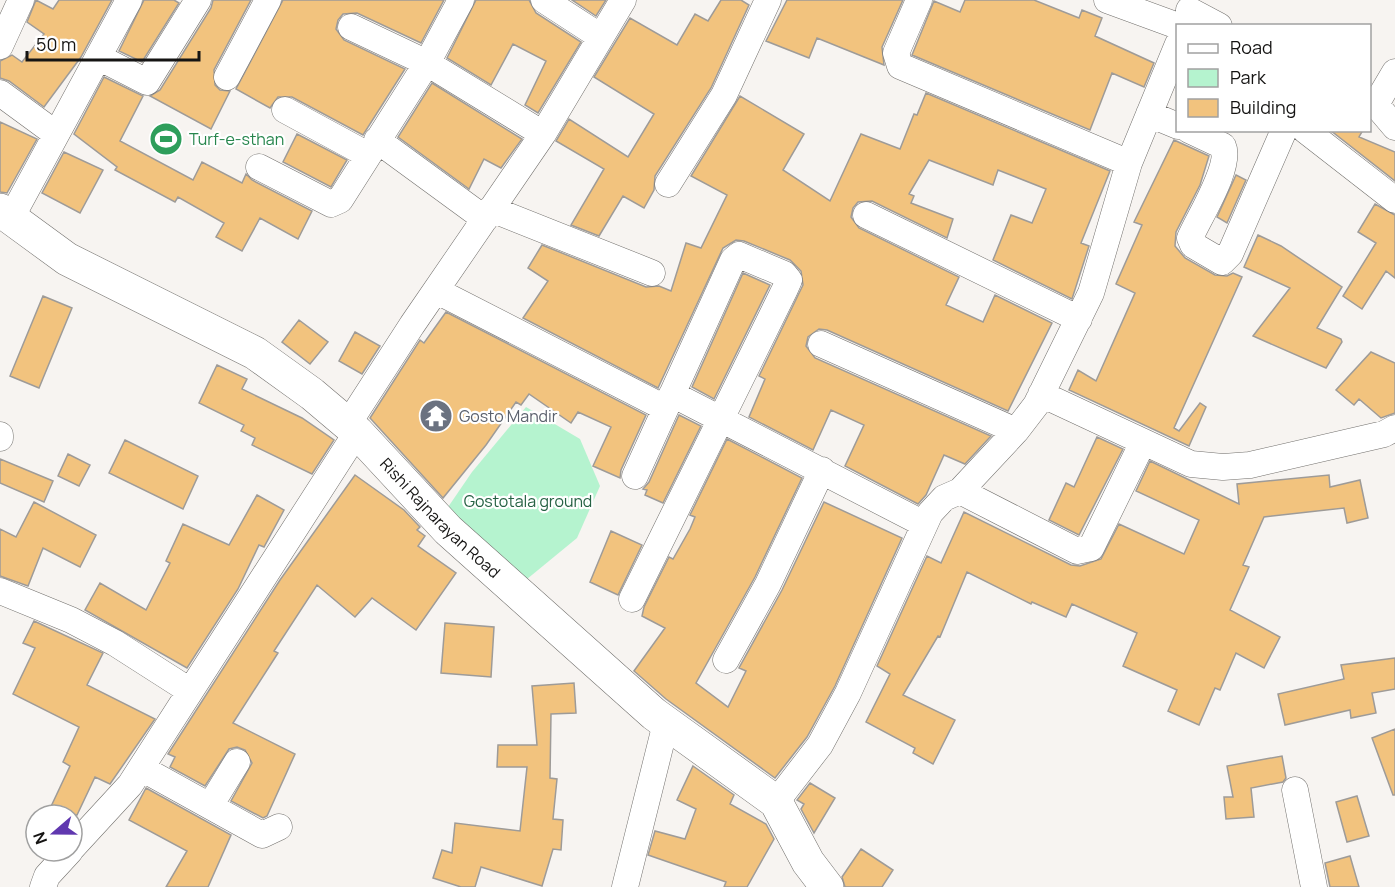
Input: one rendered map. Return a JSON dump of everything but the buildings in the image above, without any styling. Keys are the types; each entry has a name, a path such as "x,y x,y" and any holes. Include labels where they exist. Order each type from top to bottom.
{"main road":[{"name":"Rishi Rajnarayan Road","path":"6,214 67,259 255,353 352,428 448,530 666,723 776,802 808,862 827,887"}],"street":[{"path":"0,46 21,0"},
{"path":"6,214 57,134 129,0"},
{"path":"98,57 147,82 198,0"},
{"path":"227,76 268,0"},
{"path":"259,167 331,204 336,203 427,63 461,0"},
{"path":"544,0 601,37"},
{"path":"84,836 130,785 141,768 352,428 412,325 543,134 623,0"},
{"path":"668,184 724,95 768,0"},
{"path":"919,0 896,53 900,66 1129,163"},
{"path":"1107,0 1186,15 1213,24"},
{"path":"351,27 427,63 543,134"},
{"path":"776,802 820,745 848,693 924,524 936,505 960,491 1016,431 1041,394 1091,293 1129,163 1176,49"},
{"path":"1395,72 1374,105 1395,127"},
{"path":"0,93 57,134"},
{"path":"285,110 373,147 488,214 652,273"},
{"path":"1149,114 1176,125"},
{"path":"1192,132 1223,146 1225,150 1223,167 1190,238 1193,245 1222,262 1230,254 1283,132"},
{"path":"1308,132 1395,199"},
{"path":"1395,190 1395,199"},
{"path":"866,215 1079,319"},
{"path":"632,599 723,419 785,289 789,280 784,274 739,255 735,257 635,476"},
{"path":"437,291 669,401 723,419 924,524"},
{"path":"821,344 1016,431"},
{"path":"1041,394 1191,464 1224,467 1250,465 1384,434 1395,428"},
{"path":"960,491 1077,551 1084,551 1091,548 1143,442"},
{"path":"726,660 768,584 822,470"},
{"path":"0,591 70,620 115,643 190,691"},
{"path":"625,887 666,723"},
{"path":"210,806 237,762"},
{"path":"141,768 262,835 279,827"},
{"path":"1295,790 1314,887"},
{"path":"43,887 47,876 59,863"}],"green space":[{"name":"Gostotala ground","path":"526,407 580,439 600,486 577,538 521,584 444,513 472,472"}],"place":[{"name":"Turf-e-sthan","path":"166,139"},
{"name":"Gosto Mandir","path":"436,416"}]}
